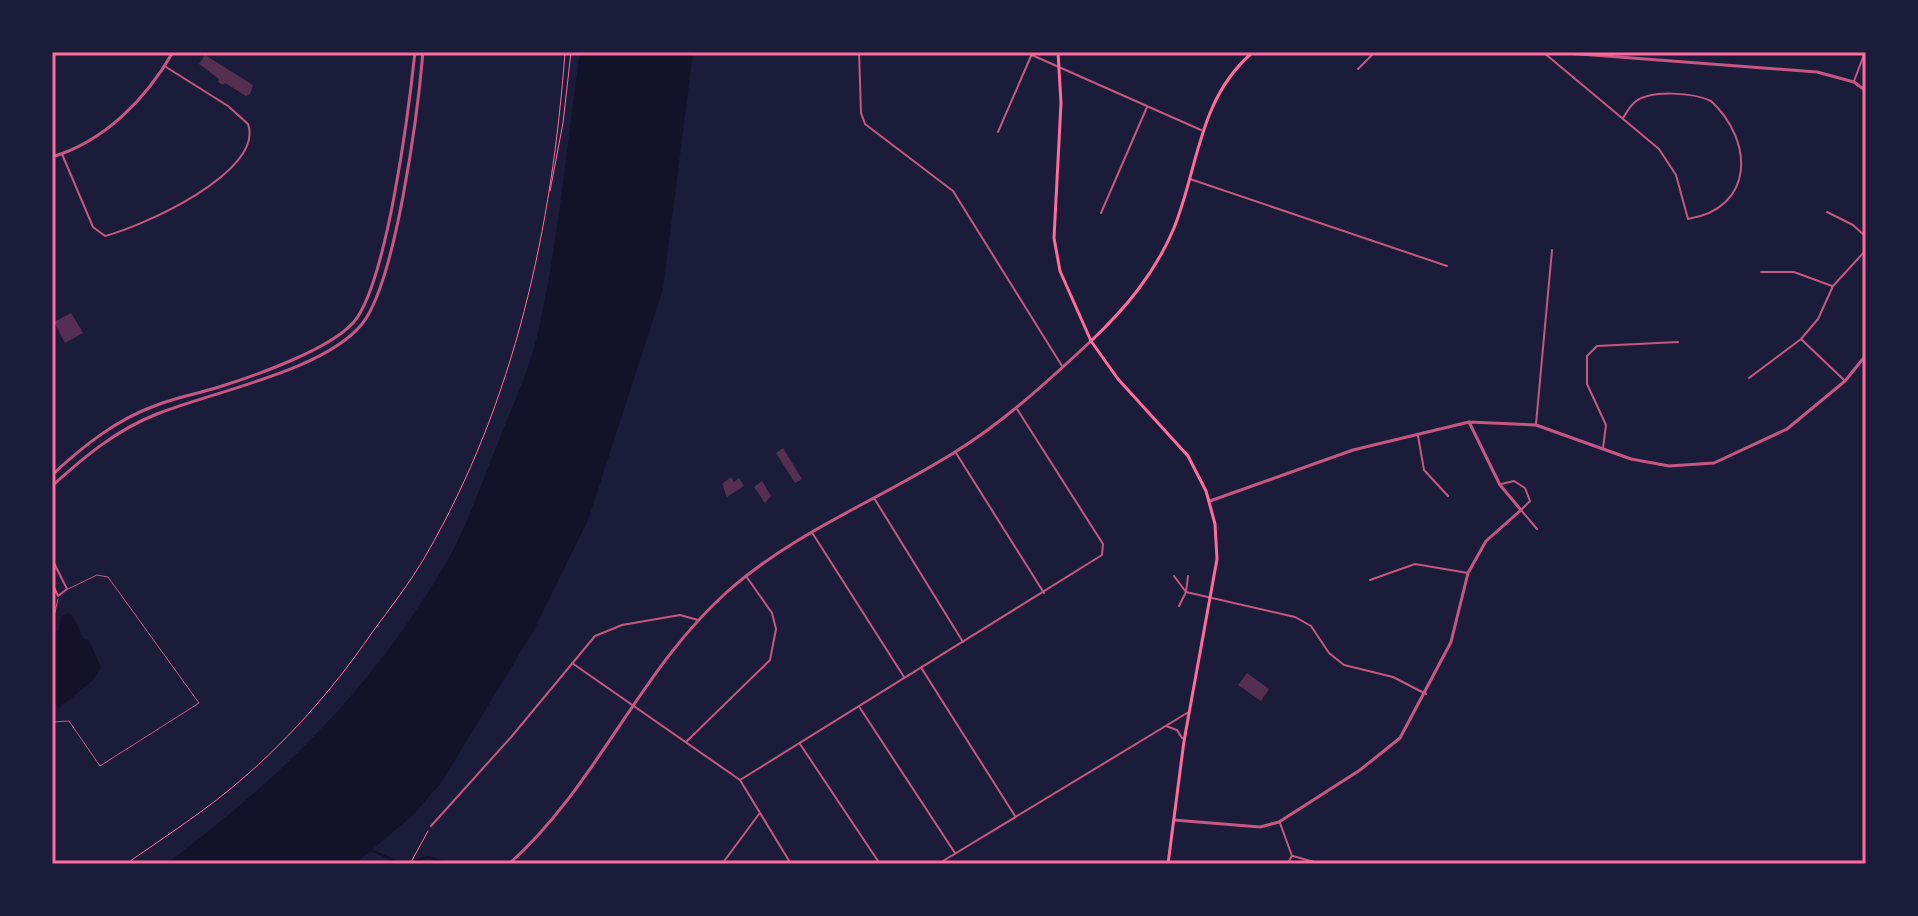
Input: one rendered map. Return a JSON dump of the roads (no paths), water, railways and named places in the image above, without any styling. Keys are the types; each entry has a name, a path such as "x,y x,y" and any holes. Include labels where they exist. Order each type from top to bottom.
{"main road":[{"path":"1058,52 1054,238 1060,271 1091,341 1118,379 1188,456 1210,501 1218,546 1184,741 1168,864"},
{"path":"1091,341 1120,313 1150,275 1175,226 1201,130 1215,97 1253,52"}],"street":[{"path":"52,157 113,124 142,98 173,52"},
{"path":"52,475 95,438 131,416 257,373 331,339 354,322 371,288 392,201 415,52"},
{"path":"52,486 96,447 133,425 260,381 335,347 360,326 376,299 394,229 412,142 423,52"},
{"path":"859,52 861,113 865,124 953,191 1063,367"},
{"path":"1025,52 1201,130"},
{"path":"1358,69 1375,52"},
{"path":"1543,52 1623,118 1651,141 1672,167 1688,219 1709,216 1727,205 1742,173 1741,160 1728,122 1711,101 1678,95 1646,98 1633,103 1623,118"},
{"path":"1553,52 1817,72 1854,82 1866,91"},
{"path":"1854,82 1865,52"},
{"path":"998,132 1032,55"},
{"path":"62,154 93,227 105,236 190,200 218,180 248,142 248,124 228,106 165,67"},
{"path":"1101,213 1147,106"},
{"path":"1189,178 1447,266"},
{"path":"1827,212 1853,225 1866,237"},
{"path":"1536,425 1552,250"},
{"path":"1749,378 1801,339 1818,319 1833,286 1866,250"},
{"path":"1761,272 1794,272 1833,286"},
{"path":"1801,339 1845,381"},
{"path":"509,864 562,811 633,706 698,620 746,576 811,531 956,452 1017,409 1091,341"},
{"path":"1603,449 1606,425 1587,384 1587,356 1597,346 1678,342"},
{"path":"1210,501 1353,450 1469,422 1536,425 1631,459 1669,466 1714,463 1787,429 1845,381 1866,355"},
{"path":"740,780 1044,594 1102,555 1105,549 1017,409"},
{"path":"1469,422 1500,485 1537,529"},
{"path":"1418,436 1424,470 1448,496"},
{"path":"956,452 1044,594"},
{"path":"1173,820 1260,827 1279,822 1360,770 1400,738 1451,642 1468,573 1486,541 1530,501 1525,488 1514,481 1500,485"},
{"path":"873,497 964,643"},
{"path":"811,531 905,678"},
{"path":"52,559 67,589 58,596 52,583"},
{"path":"1370,580 1415,564 1468,573"},
{"path":"686,742 770,660 776,629 772,613 746,576"},
{"path":"1174,576 1186,592 1295,617 1311,626 1329,653 1344,665 1393,677 1426,694"},
{"path":"1179,606 1186,592 1188,576"},
{"path":"431,826 512,736 595,636 622,625 680,615 698,620"},
{"path":"571,663 740,780 791,864"},
{"path":"922,668 1015,817"},
{"path":"860,707 956,854"},
{"path":"938,864 1189,712"},
{"path":"1165,725 1177,730 1184,741"},
{"path":"800,743 880,864"},
{"path":"722,864 760,813"},
{"path":"1279,822 1292,856 1288,864"},
{"path":"1292,856 1321,864"}],"lane":[{"path":"52,722 69,721 100,766 199,703 108,577 97,575 67,589"},
{"path":"52,625 58,596"}],"waterway":[{"path":"371,850 402,864"},
{"path":"404,864 428,857 450,864"}]}
